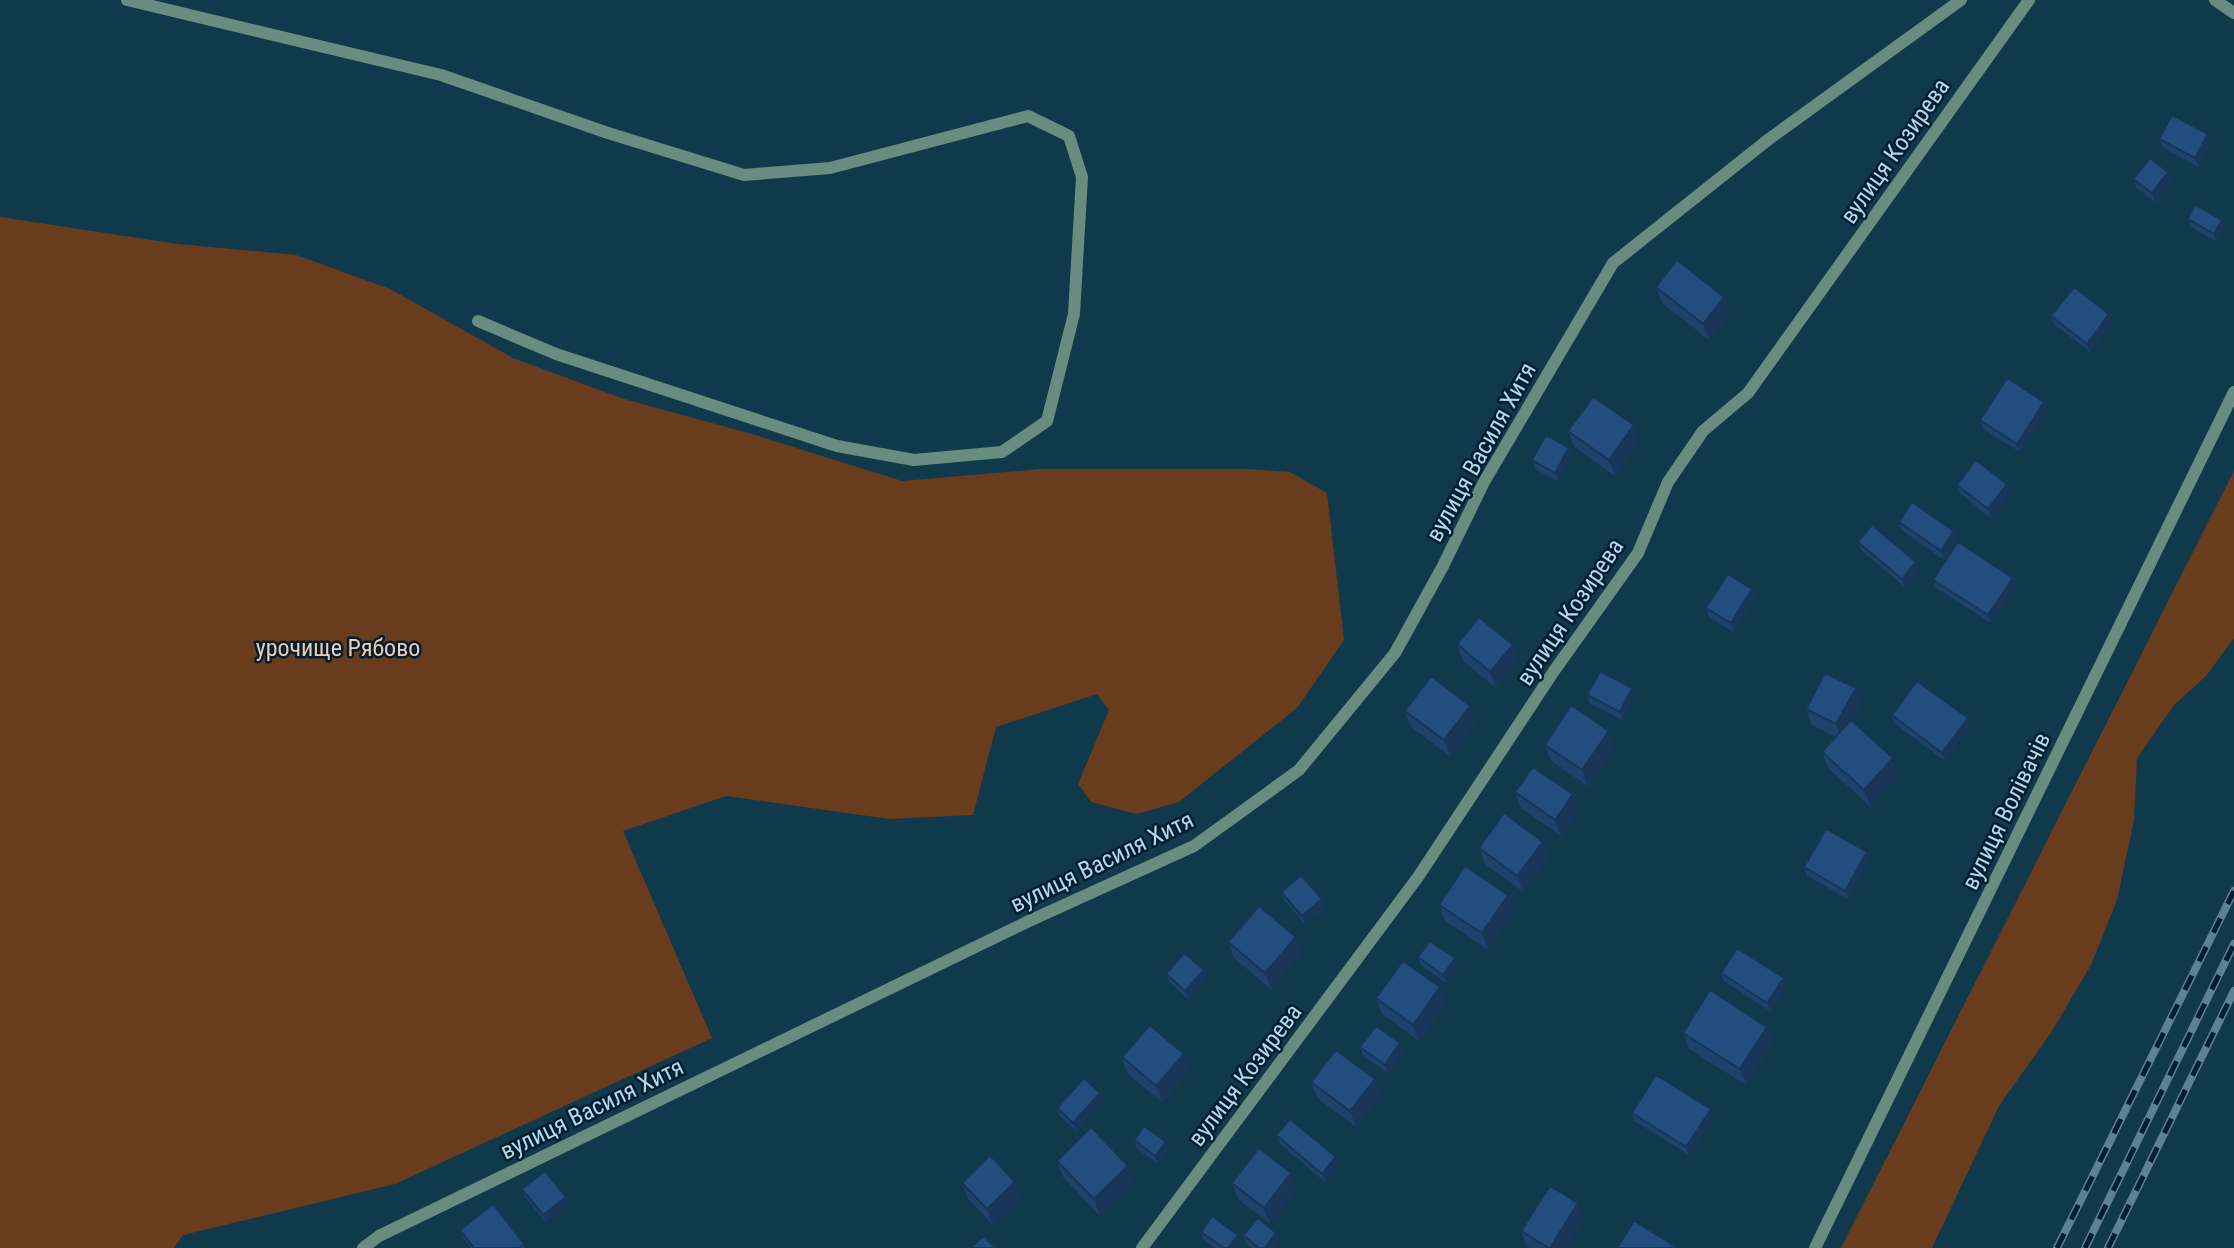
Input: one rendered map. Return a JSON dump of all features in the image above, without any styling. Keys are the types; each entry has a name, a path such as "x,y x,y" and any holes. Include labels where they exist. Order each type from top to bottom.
{"street":[{"path":"127,0 441,75 608,133 744,175 830,168 1028,116 1069,136 1082,177 1074,314 1047,421 1002,452 914,460 837,446 556,354 478,321"},
{"name":"вулиця Василя Хитя","path":"363,1248 379,1236 1029,920 1194,846 1299,770 1395,653 1443,566 1484,482 1613,263 1769,139 1961,0"},
{"name":"вулиця Козирева","path":"1142,1248 1418,877 1554,671 1638,553 1668,482 1703,431 1748,393 2029,0"},
{"path":"2215,0 2234,13"},
{"name":"вулиця Волівачів","path":"1815,1248 2234,392"}],"green space":[{"name":"урочище Рябово","path":"0,217 178,244 296,255 390,289 513,358 624,399 752,434 902,481 1041,469 1245,469 1290,472 1327,493 1344,640 1297,708 1179,802 1137,814 1091,802 1078,784 1109,710 1097,694 996,727 973,815 889,819 726,796 623,831 712,1038 395,1184 183,1235 174,1248 0,1248"},
{"path":"2234,471 2234,638 2206,676 2174,705 2137,758 2134,820 2117,900 2091,965 2052,1031 1999,1106 1932,1248 1841,1248"}],"building":[{"path":"2172,115 2208,134 2195,158 2159,139"},
{"path":"2150,158 2168,172 2152,193 2133,179"},
{"path":"2195,205 2222,220 2214,234 2188,219"},
{"path":"1677,260 1724,297 1703,324 1656,287"},
{"path":"2074,287 2109,314 2087,344 2051,316"},
{"path":"2007,378 2044,402 2017,444 1980,420"},
{"path":"1593,397 1634,425 1609,460 1568,431"},
{"path":"1546,435 1569,448 1555,473 1532,460"},
{"path":"1976,460 2007,484 1988,509 1957,485"},
{"path":"1912,502 1954,531 1941,551 1899,522"},
{"path":"1872,525 1916,562 1902,579 1858,542"},
{"path":"1958,542 2013,578 1988,615 1933,580"},
{"path":"1728,574 1752,589 1731,623 1706,608"},
{"path":"1479,617 1513,645 1490,672 1457,644"},
{"path":"1600,671 1632,688 1620,712 1587,695"},
{"path":"1825,673 1856,688 1836,724 1806,709"},
{"path":"1431,676 1470,706 1444,740 1405,711"},
{"path":"1917,681 1968,718 1942,753 1892,715"},
{"path":"1571,705 1609,731 1582,770 1545,745"},
{"path":"1851,720 1893,758 1864,790 1822,752"},
{"path":"1533,767 1573,794 1555,820 1515,792"},
{"path":"1504,813 1543,842 1517,876 1479,848"},
{"path":"1826,829 1867,852 1845,891 1804,867"},
{"path":"1465,866 1508,895 1482,933 1439,905"},
{"path":"1301,875 1322,899 1302,916 1281,892"},
{"path":"1259,906 1296,937 1265,973 1228,942"},
{"path":"1430,941 1455,958 1443,975 1418,957"},
{"path":"1737,948 1784,978 1767,1003 1721,973"},
{"path":"1184,953 1204,970 1185,991 1166,974"},
{"path":"1403,961 1440,987 1413,1025 1376,998"},
{"path":"1710,990 1767,1027 1740,1069 1683,1033"},
{"path":"1150,1025 1184,1054 1156,1086 1122,1057"},
{"path":"1376,1026 1400,1043 1385,1065 1360,1047"},
{"path":"1336,1050 1375,1079 1350,1111 1311,1082"},
{"path":"1656,1075 1711,1109 1686,1147 1632,1113"},
{"path":"1084,1078 1100,1093 1073,1123 1057,1108"},
{"path":"1290,1119 1336,1157 1322,1174 1276,1135"},
{"path":"1144,1126 1166,1142 1155,1156 1134,1140"},
{"path":"1091,1127 1128,1166 1094,1199 1057,1161"},
{"path":"1259,1148 1291,1173 1264,1208 1232,1183"},
{"path":"990,1155 1015,1182 987,1209 962,1183"},
{"path":"545,1171 566,1197 543,1215 522,1189"},
{"path":"1550,1186 1578,1203 1549,1248 1521,1231"},
{"path":"493,1204 524,1244 519,1248 474,1248 460,1230"},
{"path":"1212,1216 1238,1235 1228,1248 1201,1232"},
{"path":"1258,1218 1276,1233 1265,1248 1259,1248 1243,1235"},
{"path":"1634,1221 1678,1248 1617,1248"},
{"path":"983,1236 996,1248 971,1248"}],"railway":[{"path":"2057,1248 2234,891"},
{"path":"2085,1248 2234,944"},
{"path":"2108,1248 2234,991"}]}
